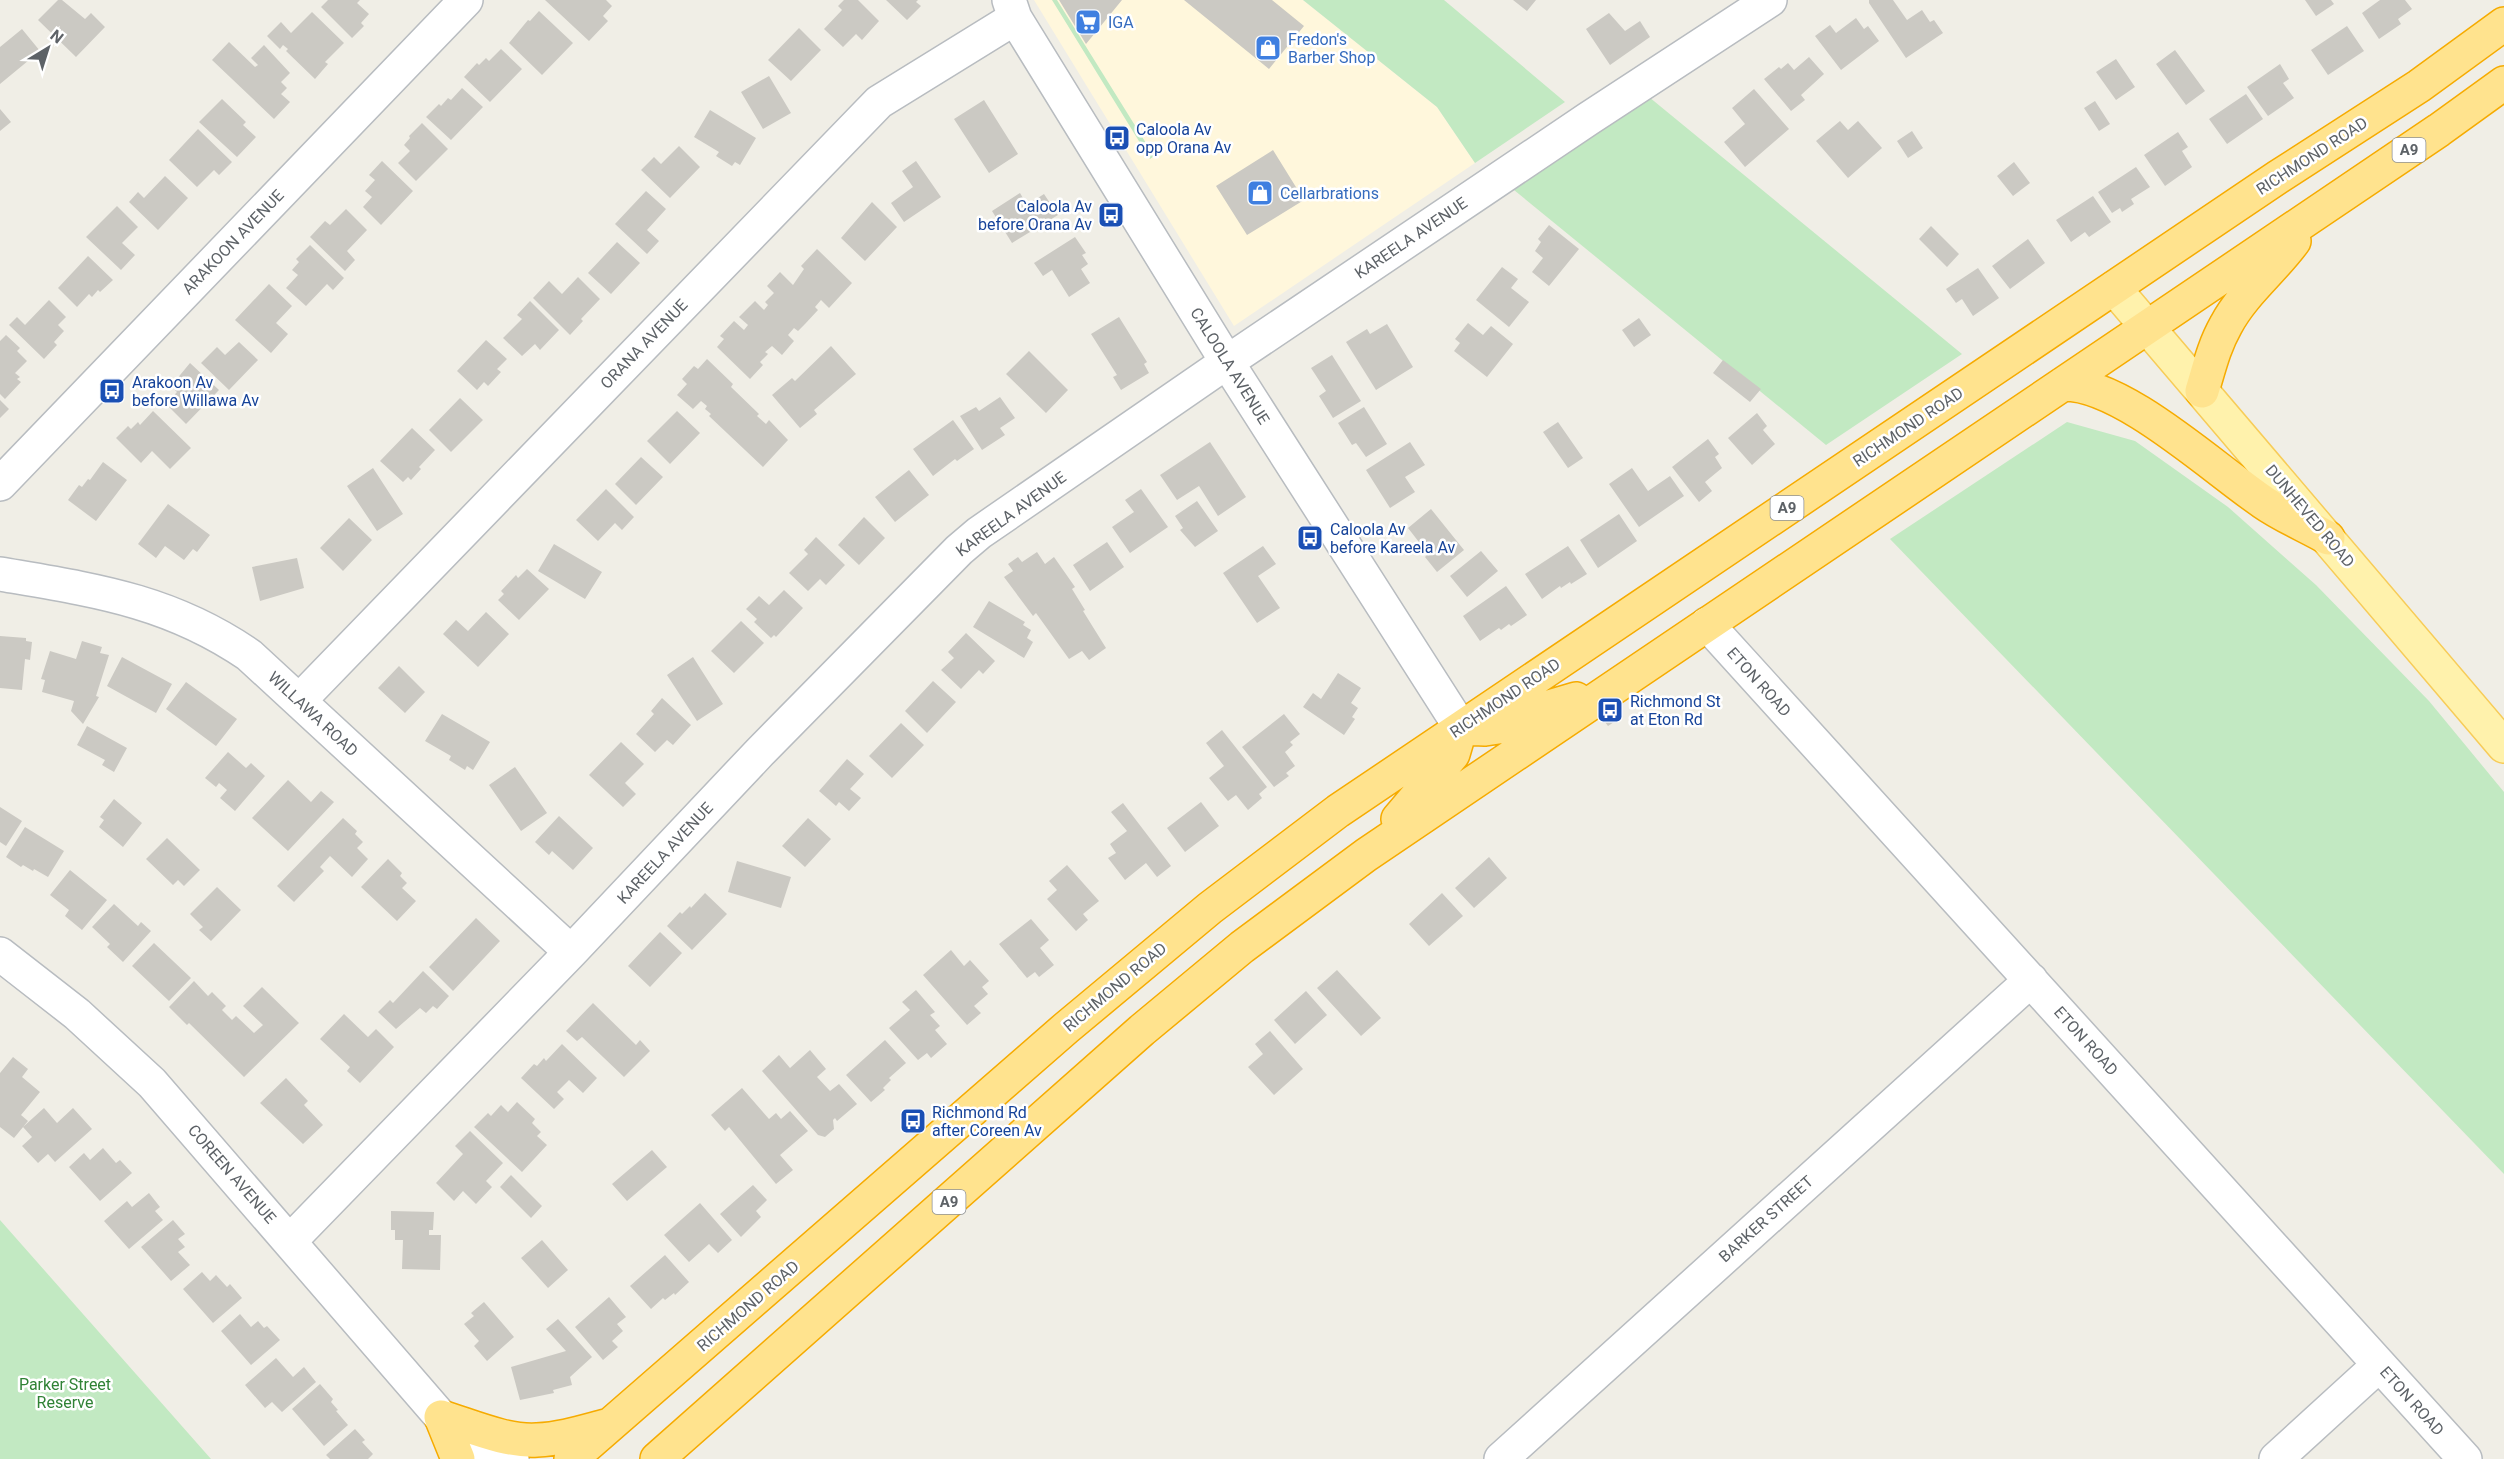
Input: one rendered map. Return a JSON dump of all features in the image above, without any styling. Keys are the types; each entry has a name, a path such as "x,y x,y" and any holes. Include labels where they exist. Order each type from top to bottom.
{"highway":[{"name":"RICHMOND ROAD","path":"571,1459 1066,1028 1210,908 1338,811 2278,177 2419,86 2504,24"},
{"name":"A9","path":"657,1459 690,1444 1142,1030 1242,947 1366,855 2439,130 2504,83"},
{"path":"2202,391 2213,353 2226,324 2254,286 2278,263 2313,215"},
{"path":"2063,384 2090,387 2114,397 2264,503 2328,538"},
{"path":"1366,855 1453,754 1461,728 1505,726 1549,707 1611,689"},
{"path":"441,1417 511,1437 536,1440 565,1437 610,1425"},
{"path":"441,1417 458,1459"}],"main road":[{"name":"DUNHEVED ROAD","path":"2114,288 2504,746"}],"street":[{"name":"ARAKOON AVENUE","path":"0,484 466,0"},
{"name":"KAREELA AVENUE","path":"290,1241 571,952 760,752 959,550 979,533 1749,5"},
{"name":"CALOOLA AVENUE","path":"1012,9 1227,362 1461,728"},
{"name":"ORANA AVENUE","path":"299,701 872,108 1012,9"},
{"name":"WILLAWA ROAD","path":"0,574 109,593 173,613 224,638 249,656 299,701 571,952"},
{"name":"ETON ROAD","path":"1707,624 2465,1459"},
{"name":"COREEN AVENUE","path":"0,954 62,1001 136,1068 174,1108 441,1417 482,1459"},
{"name":"BARKER STREET","path":"1501,1459 2031,980"},
{"path":"2276,1459 2379,1365"},
{"name":"COREEN AVENUE","path":"441,1417 512,1459"}],"shaded area":[{"path":"1034,0 1303,0 1437,107 1475,163 1234,326"}],"green space":[{"path":"1052,0 1057,0 1154,156 1150,159"},
{"path":"1303,0 1444,0 1565,102 1475,163 1437,107"},
{"path":"1649,97 1962,354 1826,445 1514,190"},
{"path":"2067,422 2135,441 2228,507 2316,585 2429,701 2504,792 2504,1174 1890,539"},
{"name":"Parker Street Reserve","path":"0,1220 211,1459 0,1459"}],"building":[{"path":"58,0 62,0 85,19 91,13 105,27 76,57 38,20"},
{"path":"328,0 360,0 357,3 369,14 361,23 364,26 352,38 321,7"},
{"path":"545,0 606,0 612,6 603,16 608,21 589,41"},
{"path":"844,0 858,0 879,21 862,40 856,34 843,47 824,29 842,10 838,6"},
{"path":"886,0 918,0 916,2 921,6 907,20"},
{"name":"IGA","path":"1059,0 1122,0 1086,44"},
{"path":"1184,0 1272,0 1304,26 1269,69"},
{"path":"1513,0 1536,0 1527,11"},
{"path":"1869,0 1893,0 1907,20 1922,10 1930,22 1934,20 1943,33 1906,58"},
{"path":"2305,0 2331,0 2334,4 2316,16"},
{"path":"2380,0 2405,0 2412,9 2398,19 2401,24 2379,39 2362,13"},
{"path":"539,11 573,43 542,75 509,43 528,20 530,21"},
{"path":"312,12 344,43 325,62 328,64 315,79 286,51 288,49 283,45 280,49 267,36 281,22 291,33"},
{"path":"1609,13 1625,31 1640,21 1650,37 1610,65 1586,29"},
{"path":"1856,18 1864,29 1868,26 1879,41 1841,70 1815,36 1830,25 1836,33"},
{"path":"2347,26 2364,51 2328,75 2311,50"},
{"path":"799,28 821,50 791,81 768,60"},
{"path":"22,29 40,51 0,84 0,47"},
{"path":"229,42 255,67 258,65 251,58 264,45 290,73 281,82 287,88 281,94 290,102 274,119 212,60"},
{"path":"501,49 522,69 490,102 464,77 477,63 479,65 486,58 489,61"},
{"path":"2175,50 2205,91 2186,105 2156,64"},
{"path":"1809,57 1824,74 1801,95 1805,100 1791,111 1764,79 1788,63 1794,70"},
{"path":"2116,59 2135,87 2116,100 2096,72"},
{"path":"2280,64 2289,79 2283,83 2294,98 2268,116 2247,87"},
{"path":"769,76 791,113 763,129 741,92"},
{"path":"462,88 483,107 451,140 426,117 439,104 441,106 448,98 451,100"},
{"path":"1754,89 1789,129 1745,167 1724,142 1745,124 1732,108"},
{"path":"2246,94 2263,119 2227,144 2209,119"},
{"path":"222,99 246,122 243,125 256,137 237,157 199,122"},
{"path":"984,100 1018,154 989,173 954,119"},
{"path":"2095,101 2110,124 2099,131 2084,108"},
{"path":"0,109 11,122 0,131"},
{"path":"710,110 756,138 740,165 735,162 732,166 716,156 719,152 694,137"},
{"path":"1840,121 1848,130 1858,121 1882,148 1848,178 1816,141"},
{"path":"422,123 448,149 416,181 398,163 410,151 404,145 410,138 409,136"},
{"path":"198,129 232,162 219,175 214,170 197,187 169,160"},
{"path":"1912,131 1923,148 1908,158 1897,141"},
{"path":"2178,132 2188,147 2182,151 2192,167 2165,186 2144,155"},
{"path":"679,146 700,167 670,198 641,170 654,157 661,164"},
{"name":"Cellarbrations","path":"1273,150 1304,200 1247,235 1216,186"},
{"path":"382,161 413,191 381,225 363,207 372,197 365,191 375,180 369,175"},
{"path":"916,161 941,197 904,222 891,203 913,187 902,171"},
{"path":"2014,162 2030,183 2013,196 1997,176"},
{"path":"2136,167 2150,187 2131,199 2134,204 2122,212 2120,208 2112,213 2098,192"},
{"path":"165,176 188,198 158,230 129,202 138,192 144,198"},
{"path":"646,191 666,209 647,230 659,241 647,254 615,224"},
{"path":"1020,193 1027,205 1044,194 1058,215 1012,243 992,211"},
{"path":"2093,196 2111,222 2089,237 2085,232 2071,242 2056,220"},
{"path":"872,202 897,227 865,261 841,238"},
{"path":"117,206 138,227 122,243 135,255 121,270 86,237"},
{"path":"346,209 367,230 347,251 355,260 345,271 310,237 325,221 330,225"},
{"path":"1549,225 1579,249 1549,286 1532,272 1543,258 1535,251 1541,242 1538,239"},
{"path":"1931,226 1959,254 1947,267 1919,239"},
{"path":"1075,237 1086,253 1082,255 1088,264 1081,269 1090,283 1069,297 1052,270 1043,276 1034,263"},
{"path":"2028,239 2045,263 2010,289 1992,266"},
{"path":"617,242 640,263 611,294 588,273"},
{"path":"310,245 344,278 333,290 327,284 306,306 286,288 298,275 292,270 299,262 296,259"},
{"path":"817,249 852,283 829,308 821,300 815,307 818,310 805,324 798,331 794,328 788,335 794,341 782,355 772,346 765,352 768,354 760,362 763,365 750,379 717,347 724,339 720,336 734,321 744,330 748,325 739,317 755,301 764,310 768,305 765,302 774,293 767,286 780,272 793,285 804,269 801,266"},
{"path":"88,256 113,280 92,297 89,294 77,307 58,288"},
{"path":"1502,267 1518,279 1511,288 1529,302 1509,327 1476,300"},
{"path":"1978,268 1999,298 1973,316 1962,299 1956,303 1946,289"},
{"path":"578,277 600,299 570,335 533,298 549,281 562,294"},
{"path":"269,284 292,306 276,323 288,334 271,353 235,320"},
{"path":"49,300 66,317 58,325 64,331 54,342 57,345 44,359 9,325 17,317 25,325"},
{"path":"530,301 559,330 540,350 535,344 522,356 503,338 522,319 517,315"},
{"path":"1119,317 1147,362 1144,364 1149,373 1121,390 1113,377 1117,375 1091,334"},
{"path":"1639,318 1651,335 1634,347 1622,330"},
{"path":"1468,323 1483,335 1491,326 1513,344 1487,377 1454,351 1460,343 1455,339"},
{"path":"1387,324 1413,367 1376,390 1346,342 1367,329 1370,334"},
{"path":"6,335 20,348 17,351 27,361 15,373 20,377 17,379 21,382 5,399 0,394 0,341"},
{"path":"486,340 507,359 497,369 501,372 488,386 484,382 477,390 457,371"},
{"path":"239,342 258,360 229,390 201,363 217,347 225,355"},
{"path":"831,346 856,374 814,410 817,414 800,428 772,395 792,378 795,381"},
{"path":"1029,351 1068,390 1046,413 1006,374"},
{"path":"1332,355 1361,401 1333,418 1319,396 1326,391 1311,368"},
{"path":"707,359 733,384 731,387 759,414 757,416 766,424 769,420 788,440 763,467 709,416 711,414 705,409 707,406 701,401 693,409 677,395 687,384 682,379 694,366 698,369"},
{"path":"1723,360 1761,389 1750,402 1713,373"},
{"path":"190,363 219,390 186,424 166,404 177,392 171,386"},
{"path":"1000,397 1015,418 1000,428 1005,435 982,450 960,416 976,407 979,411"},
{"path":"460,398 483,420 451,452 429,430"},
{"path":"0,400 9,409 0,418"},
{"path":"1364,407 1387,444 1366,457 1356,443 1352,445 1338,423"},
{"path":"153,411 191,448 170,469 152,451 141,463 116,438 128,426 131,429 138,422 140,425"},
{"path":"677,411 700,433 670,464 647,441"},
{"path":"1757,413 1767,426 1763,430 1775,444 1752,465 1728,438"},
{"path":"953,420 974,449 957,461 955,459 933,476 913,449"},
{"path":"1558,422 1583,458 1568,468 1543,432"},
{"path":"412,428 435,450 419,467 421,469 411,480 408,477 403,482 380,461"},
{"path":"1708,439 1719,454 1715,457 1722,468 1705,482 1712,491 1699,502 1672,467"},
{"path":"1210,442 1246,497 1218,516 1199,486 1177,500 1160,475"},
{"path":"1410,442 1425,465 1405,477 1415,492 1390,508 1366,470"},
{"path":"641,457 663,477 636,505 615,484"},
{"path":"103,462 127,480 96,521 68,500 79,485 82,487 88,479 90,480"},
{"path":"373,468 403,514 377,531 347,486"},
{"path":"1632,468 1648,491 1670,476 1684,496 1639,527 1609,484"},
{"path":"909,470 929,495 895,522 875,497"},
{"path":"606,489 634,517 622,530 615,523 598,541 576,520"},
{"path":"1141,489 1168,527 1130,553 1112,527 1134,512 1125,500"},
{"path":"1197,501 1218,531 1195,547 1180,530 1183,528 1175,516"},
{"path":"168,504 210,535 197,552 193,549 184,560 165,546 156,558 138,544"},
{"path":"1431,509 1464,550 1437,572 1408,528"},
{"path":"1619,514 1637,541 1598,568 1580,540"},
{"path":"864,517 885,538 859,565 838,545"},
{"path":"349,518 372,540 343,571 320,548"},
{"path":"816,537 845,565 826,585 820,579 808,591 789,573 808,554 804,550"},
{"path":"1107,542 1124,567 1090,591 1073,565"},
{"path":"554,544 602,572 585,599 538,571"},
{"path":"1263,546 1276,564 1258,576 1280,608 1257,623 1223,573"},
{"path":"1568,546 1587,574 1571,584 1570,582 1561,588 1560,586 1542,599 1525,574"},
{"path":"1481,551 1498,571 1467,597 1450,576"},
{"path":"1037,552 1045,564 1054,557 1075,587 1072,589 1085,610 1083,611 1106,648 1089,660 1082,651 1069,659 1036,613 1033,616 1004,577 1013,571 1008,564 1018,557 1022,562"},
{"path":"297,558 304,588 260,601 252,567"},
{"path":"527,569 549,589 519,620 498,600 504,594 501,591 516,575 518,578"},
{"path":"1506,586 1527,615 1511,626 1509,624 1501,630 1499,628 1480,641 1463,616"},
{"path":"784,590 803,608 776,637 774,635 771,638 754,622 757,619 746,609 759,596 769,605"},
{"path":"989,601 1025,622 1023,625 1031,630 1027,638 1033,642 1024,658 973,627"},
{"path":"486,612 509,634 478,667 443,634 456,620 468,631"},
{"path":"741,621 764,643 734,673 711,651"},
{"path":"966,633 995,661 983,674 979,670 961,689 941,670 954,658 948,652"},
{"path":"0,636 26,638 26,641 32,642 30,660 25,659 22,690 0,688"},
{"path":"82,641 102,647 100,653 109,655 96,696 99,697 83,724 71,711 74,701 42,692 45,680 41,679 50,651 76,659"},
{"path":"122,657 172,684 156,713 107,686"},
{"path":"693,657 723,704 697,721 667,675"},
{"path":"399,666 425,692 405,713 378,688"},
{"path":"1338,673 1361,688 1351,703 1358,708 1352,717 1355,719 1344,735 1303,707 1313,693 1321,699"},
{"path":"933,681 956,702 927,733 905,711"},
{"path":"186,682 237,719 216,746 166,709"},
{"path":"662,698 691,725 673,745 667,740 655,752 636,734 654,714 651,711"},
{"path":"1614,709 1620,718 1608,726 1602,718"},
{"path":"442,714 490,742 473,770 467,766 465,770 449,760 451,756 425,741"},
{"path":"1284,714 1300,734 1290,742 1293,745 1285,752 1295,766 1286,773 1289,776 1274,787 1242,747"},
{"path":"901,723 924,745 892,778 869,756"},
{"path":"87,726 127,748 114,772 102,765 105,760 77,745"},
{"path":"1222,730 1267,787 1259,794 1262,798 1248,810 1236,795 1228,801 1209,778 1224,766 1206,743"},
{"path":"621,742 644,764 625,783 636,794 623,807 589,775"},
{"path":"228,752 246,768 251,763 265,776 235,811 220,798 227,790 219,783 216,787 205,778"},
{"path":"847,759 864,774 850,789 861,798 849,811 839,802 836,806 819,791"},
{"path":"515,767 547,813 521,831 489,785"},
{"path":"288,780 311,802 321,791 334,802 288,851 252,818"},
{"path":"114,799 142,823 123,847 99,827 104,820 100,817"},
{"path":"1201,802 1219,826 1185,852 1167,828"},
{"path":"1123,803 1171,866 1157,877 1146,863 1125,880 1108,858 1116,853 1110,844 1127,831 1111,812"},
{"path":"0,807 22,821 6,846 0,842"},
{"path":"559,816 593,848 573,870 552,851 549,855 535,842"},
{"path":"343,818 357,831 355,834 363,842 357,848 368,859 352,877 330,856 320,867 324,871 294,902 277,886"},
{"path":"808,818 831,839 805,867 782,846"},
{"path":"25,827 64,851 48,877 34,869 33,871 23,865 21,867 6,857"},
{"path":"167,838 200,870 184,886 178,880 173,885 146,859"},
{"path":"1489,857 1507,878 1474,908 1455,888"},
{"path":"388,859 402,873 400,876 407,883 402,888 416,901 397,921 361,887"},
{"path":"737,861 791,877 781,908 728,892"},
{"path":"1067,865 1099,901 1083,914 1088,920 1076,931 1047,899 1057,890 1049,881"},
{"path":"70,870 107,900 82,930 65,916 69,910 50,895"},
{"path":"217,887 241,910 211,941 199,930 203,927 190,914"},
{"path":"705,893 727,914 692,950 667,926 680,912 682,914 690,906 691,908"},
{"path":"1442,893 1463,916 1429,946 1409,924"},
{"path":"114,904 138,926 141,922 151,931 123,962 107,947 110,944 92,927"},
{"path":"476,918 500,941 453,991 429,967"},
{"path":"1031,919 1049,940 1040,948 1054,965 1039,977 1035,972 1027,978 999,944"},
{"path":"660,932 682,953 650,987 628,966"},
{"path":"154,943 191,978 169,1001 132,966"},
{"path":"951,950 964,966 970,960 989,981 982,987 988,994 974,1006 981,1013 967,1025 923,975"},
{"path":"1337,970 1381,1018 1361,1036 1317,988"},
{"path":"423,971 449,996 437,1009 433,1006 426,1013 420,1008 396,1029 378,1012 390,1000 393,1003"},
{"path":"194,981 208,996 212,992 226,1006 222,1010 232,1020 236,1016 254,1033 263,1025 243,1006 262,987 299,1023 244,1077 189,1023 187,1025 169,1007"},
{"path":"916,990 935,1012 930,1015 940,1026 935,1030 947,1044 931,1058 927,1053 918,1060 889,1028 910,1010 902,1002"},
{"path":"1306,991 1327,1015 1295,1044 1274,1020"},
{"path":"593,1003 636,1045 640,1040 650,1051 624,1077 582,1037 577,1041 566,1031"},
{"path":"344,1014 368,1037 376,1029 394,1047 360,1083 347,1071 350,1067 320,1039"},
{"path":"1270,1031 1303,1069 1274,1095 1248,1067 1263,1054 1255,1044"},
{"path":"885,1040 906,1063 889,1078 891,1080 883,1088 885,1090 871,1102 846,1075"},
{"path":"562,1044 597,1078 583,1093 569,1080 557,1092 564,1099 554,1109 521,1078 534,1064 537,1066 544,1058 546,1061"},
{"path":"810,1050 826,1069 817,1077 830,1091 839,1084 857,1104 837,1121 835,1118 833,1120 834,1129 825,1137 818,1135 762,1071 779,1055 790,1068"},
{"path":"13,1057 28,1069 22,1077 40,1092 21,1115 28,1121 14,1138 0,1127 0,1073"},
{"path":"286,1078 308,1101 304,1105 323,1125 303,1144 260,1103"},
{"path":"742,1088 769,1119 776,1113 781,1119 790,1111 808,1131 780,1155 793,1170 776,1184 729,1127 725,1131 711,1115"},
{"path":"517,1102 535,1119 532,1123 541,1132 537,1136 547,1145 522,1172 474,1127 488,1113 491,1116 501,1105 508,1112"},
{"path":"44,1108 57,1123 73,1108 92,1129 55,1162 48,1154 38,1163 22,1146 32,1137 23,1127"},
{"path":"470,1131 503,1163 486,1181 492,1187 476,1204 463,1191 454,1201 436,1183 463,1154 455,1146"},
{"path":"103,1148 116,1163 120,1160 132,1173 100,1201 69,1167 84,1153 90,1160"},
{"path":"652,1150 667,1167 627,1201 612,1184"},
{"path":"511,1175 542,1206 531,1218 500,1187"},
{"path":"753,1185 767,1200 756,1211 761,1217 741,1237 720,1214"},
{"path":"149,1193 160,1207 155,1211 163,1220 129,1249 104,1221 127,1201 132,1207"},
{"path":"700,1203 732,1240 718,1253 709,1244 689,1262 664,1235"},
{"path":"391,1211 434,1212 433,1230 429,1230 429,1235 441,1235 440,1270 402,1269 403,1240 395,1240 395,1230 391,1230"},
{"path":"173,1220 185,1234 178,1239 185,1247 178,1252 190,1265 171,1281 141,1247"},
{"path":"542,1240 568,1270 548,1288 521,1258"},
{"path":"665,1255 689,1282 675,1295 674,1293 665,1300 663,1298 651,1309 630,1286"},
{"path":"202,1272 210,1281 216,1275 227,1287 230,1284 242,1298 213,1323 183,1289"},
{"path":"609,1297 626,1317 617,1324 623,1331 612,1341 618,1347 603,1360 575,1327"},
{"path":"484,1302 514,1337 487,1361 474,1346 479,1341 464,1324 474,1316 471,1313"},
{"path":"240,1314 251,1327 258,1321 264,1328 267,1326 280,1340 251,1365 221,1331"},
{"path":"558,1319 592,1357 570,1377 572,1385 553,1390 554,1393 520,1400 511,1367 566,1351 546,1329"},
{"path":"276,1358 293,1377 304,1367 316,1382 282,1412 272,1402 265,1408 245,1385"},
{"path":"320,1384 333,1399 331,1402 338,1410 336,1411 348,1425 324,1446 292,1409"},
{"path":"355,1429 365,1440 362,1442 373,1454 368,1459 330,1459 326,1455"}],"place":[{"name":"IGA","path":"1088,22"},
{"name":"Fredon's Barber Shop","path":"1268,48"},
{"name":"Caloola Av opp Orana Av","path":"1117,138"},
{"name":"Cellarbrations","path":"1260,193"},
{"name":"Caloola Av before Orana Av","path":"1111,215"},
{"name":"Arakoon Av before Willawa Av","path":"112,391"},
{"name":"Caloola Av before Kareela Av","path":"1310,538"},
{"name":"Richmond St at Eton Rd","path":"1610,710"},
{"name":"Richmond Rd after Coreen Av","path":"913,1121"}]}
